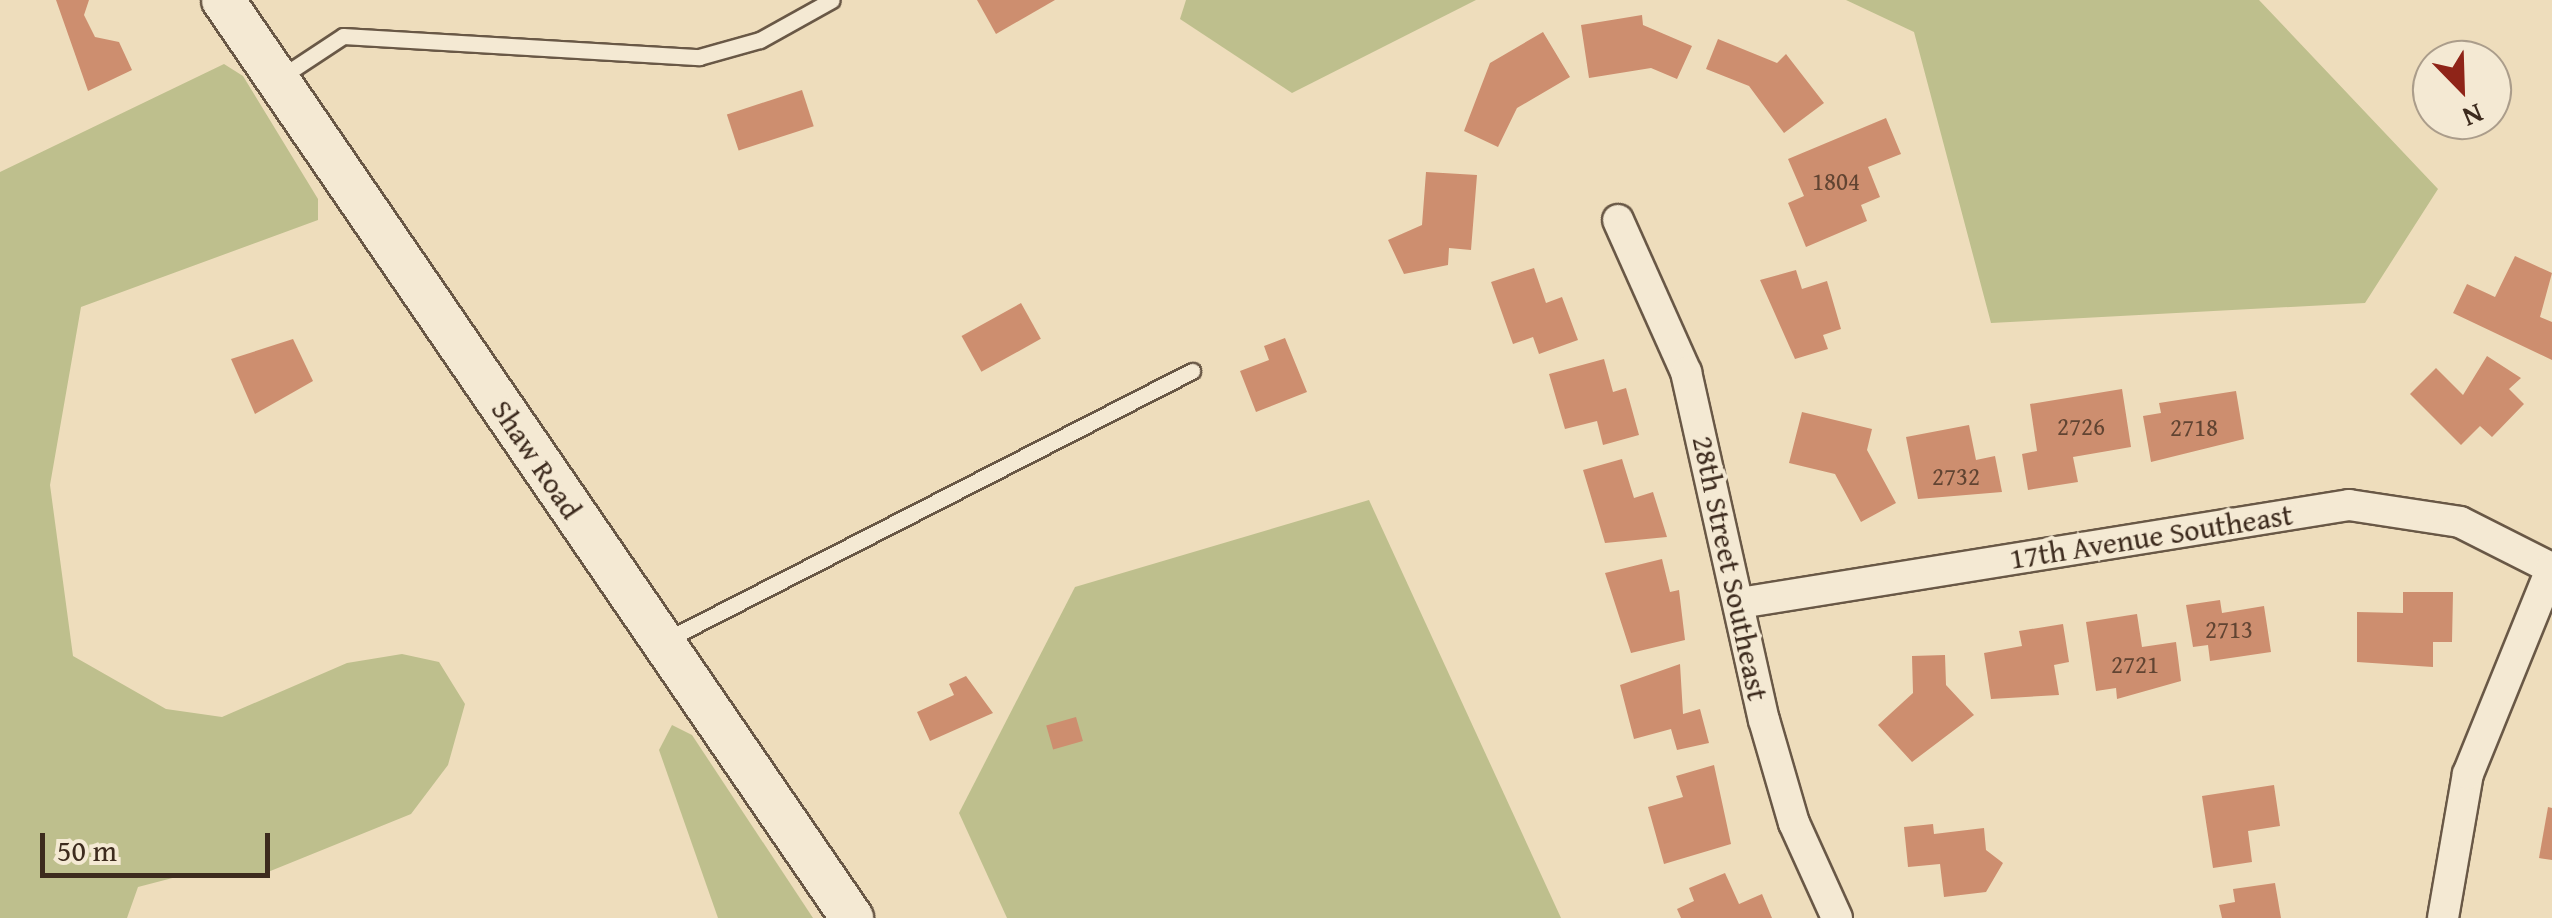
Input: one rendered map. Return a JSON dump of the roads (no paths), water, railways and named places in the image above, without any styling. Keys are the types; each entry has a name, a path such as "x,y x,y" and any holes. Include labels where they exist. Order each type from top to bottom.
{"main road":[{"name":"Shaw Road","path":"223,0 852,918"}],"street":[{"name":"28th Street Southeast","path":"1618,220 1686,372 1794,823 1837,918"},
{"name":"17th Avenue Southeast","path":"1740,603 2349,506 2460,522 2552,568"},
{"path":"2443,918 2468,774 2552,568"}],"lane":[{"path":"278,79 343,36 699,57 760,40 832,0"},
{"path":"662,642 1192,371"}]}
